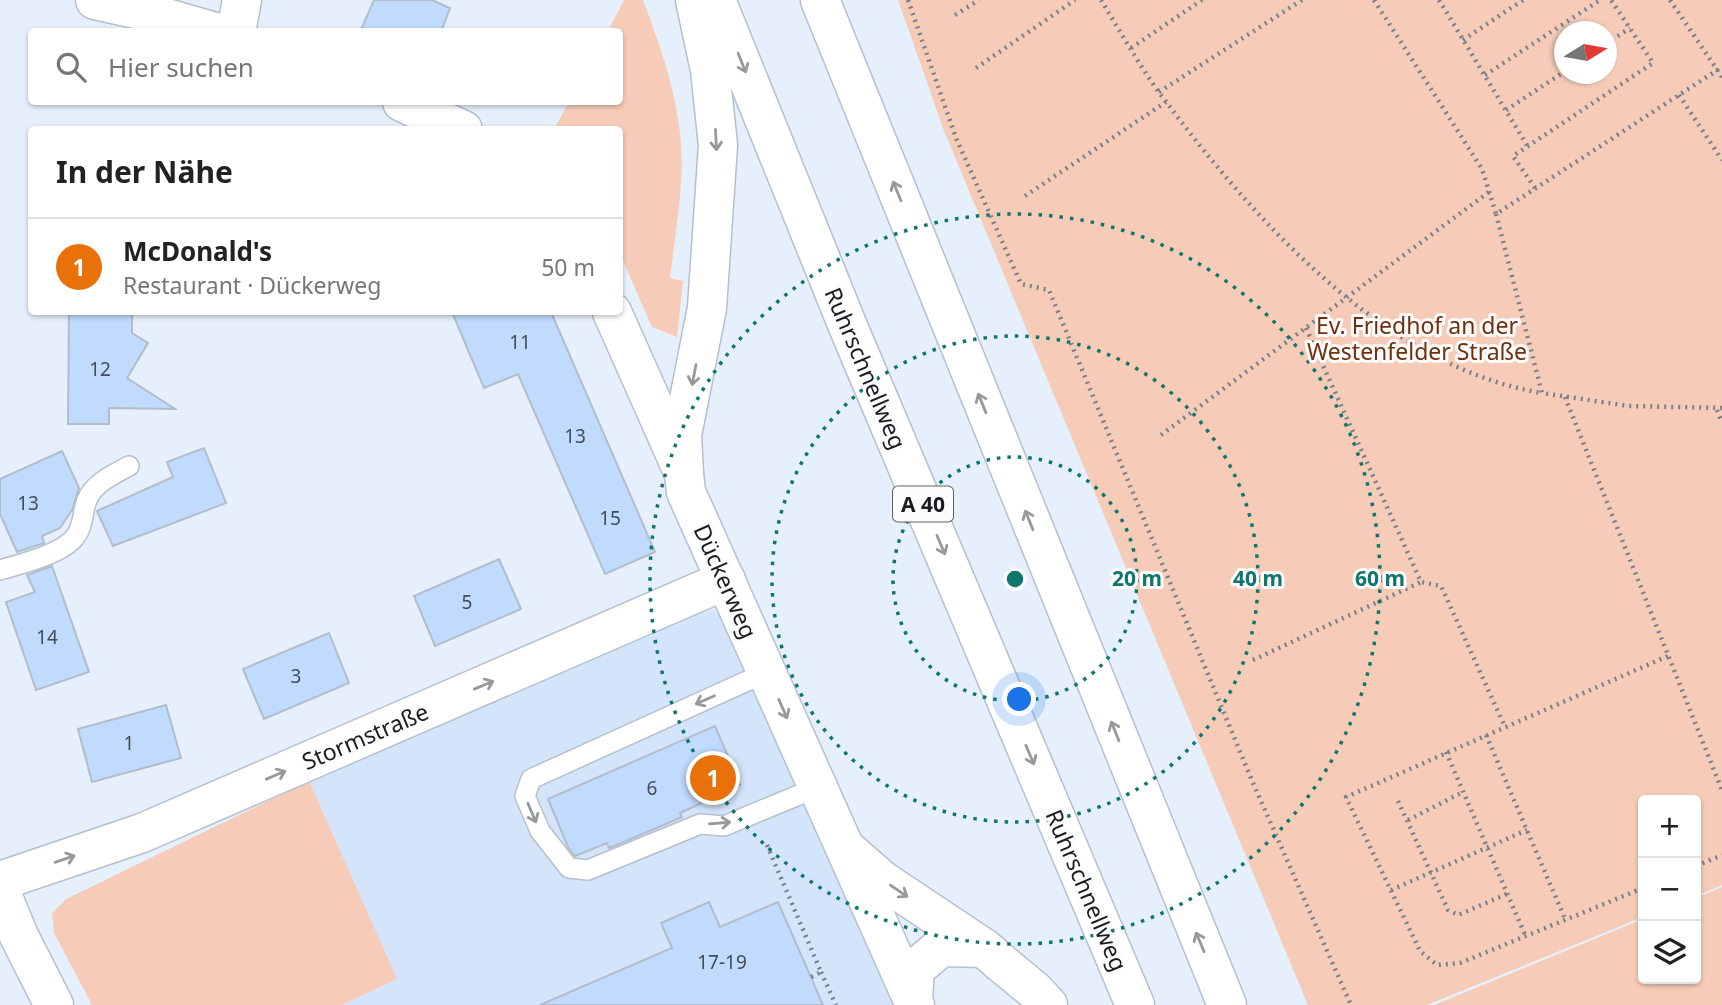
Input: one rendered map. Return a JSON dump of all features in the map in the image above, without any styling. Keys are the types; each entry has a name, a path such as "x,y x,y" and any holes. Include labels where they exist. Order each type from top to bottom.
{"main road":[{"path":"95,0 201,28"},
{"path":"237,28 242,0"},
{"path":"684,474 681,435 707,308 718,145 710,70 695,0"},
{"name":"Ruhrschnellweg","path":"716,0 849,329 1135,1005"},
{"path":"820,0 1227,1005"},
{"path":"409,105 454,126"},
{"name":"Dückerweg","path":"613,315 684,474 686,492 914,1003"},
{"name":"Stormstraße","path":"0,881 142,833 726,579"},
{"name":"Dückerweg","path":"845,849 882,880 992,955"},
{"path":"0,890 19,936 54,1005"},
{"name":"Dückerweg","path":"914,1003 915,969 941,947 992,955"},
{"path":"992,955 1048,1005"}],"lane":[{"path":"0,570 33,560 69,542 75,537 87,500 94,488 129,466"},
{"path":"767,672 531,779 525,796 540,831 569,868 588,870 700,824 724,825 818,788"}],"path":[{"path":"908,0 956,138 1021,284 1049,290 1253,783 1351,1005"},
{"path":"955,15 979,0"},
{"path":"976,68 1075,0"},
{"path":"1101,0 1166,102 1266,223 1347,297 1404,339 1437,359 1519,389 1629,406 1719,409 1722,422"},
{"path":"1130,48 1202,0"},
{"path":"1159,92 1302,0"},
{"path":"1374,0 1482,169 1542,393"},
{"path":"1450,0 1440,3 1528,146"},
{"path":"1463,40 1523,0"},
{"path":"1485,75 1600,0"},
{"path":"1535,188 1513,156 1653,63 1611,0"},
{"path":"1670,0 1720,69 1722,78"},
{"path":"1617,37 1630,28"},
{"path":"1496,214 1720,69"},
{"path":"1506,110 1554,79"},
{"path":"1679,95 1722,160"},
{"path":"1025,196 1166,102"},
{"path":"1161,435 1489,191"},
{"path":"1306,328 1421,582"},
{"path":"1565,397 1722,790"},
{"path":"1253,660 1421,582 1441,586 1505,727"},
{"path":"1638,890 1460,963 1437,965 1420,951 1346,797 1668,656"},
{"path":"1486,735 1566,921"},
{"path":"1446,752 1526,937"},
{"path":"1408,820 1463,792"},
{"path":"1398,801 1448,909 1458,915 1507,894"},
{"path":"1391,890 1527,830"},
{"path":"767,845 836,1005"},
{"path":"1701,864 1722,855"},
{"path":"811,976 821,972"}],"shaded area":[{"path":"713,610 723,616 892,1005 342,1005 396,979 309,781 701,612"}],"green space":[{"path":"624,0 643,0 672,89 682,158 670,278 683,281 677,337 652,327 623,261 623,126 556,126 567,105 623,105 623,28 610,28"},
{"name":"Ev. Friedhof an der Westenfelder Straße","path":"898,0 1722,0 1722,885 1701,894 1701,795 1638,795 1638,919 1427,1005 1308,1005 944,131"},
{"path":"309,781 397,979 342,1005 92,1005 54,933 52,913 66,899"},
{"path":"1722,887 1722,1005 1434,1005 1638,921 1638,984 1701,984 1701,896"}],"building":[{"path":"374,0 432,0 450,8 442,28 362,28"},
{"path":"69,315 132,315 132,333 148,343 127,378 175,409 109,408 109,424 68,424"},
{"path":"453,315 552,315 655,552 605,574 518,374 484,388"},
{"path":"204,448 226,503 113,546 97,511 173,477 167,462"},
{"path":"62,451 79,488 72,510 60,528 42,536 44,543 17,552 0,514 0,479"},
{"path":"499,559 521,609 435,646 414,596"},
{"path":"52,566 89,672 36,690 6,602 35,592 27,575"},
{"path":"329,633 349,683 264,719 243,669"},
{"path":"166,705 181,758 92,782 78,729"},
{"path":"715,726 740,785 680,813 682,817 624,842 609,848 607,843 575,856 568,847 548,799"},
{"path":"709,902 720,927 778,902 823,1005 540,1005 672,948 661,923"}],"place":[{"name":"McDonald's","path":"713,778"}]}
